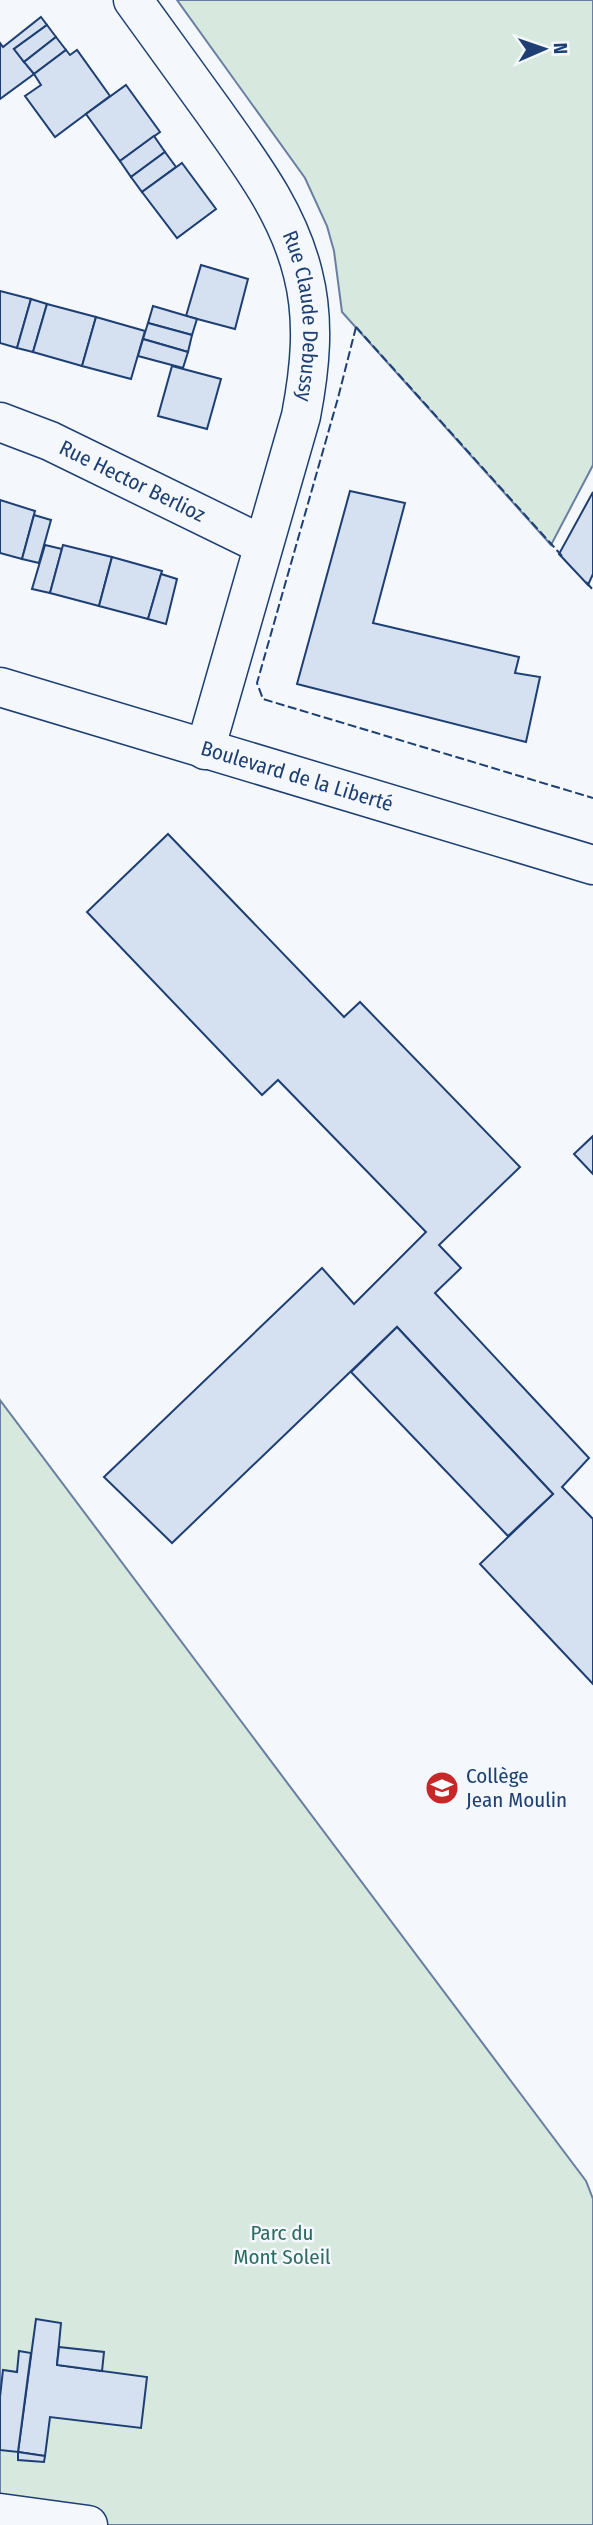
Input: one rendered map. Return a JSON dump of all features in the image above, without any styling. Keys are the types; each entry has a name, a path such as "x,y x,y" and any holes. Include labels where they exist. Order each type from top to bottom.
{"street":[{"name":"Rue Claude Debussy","path":"133,0 265,185 286,224 303,274 310,321 309,370 301,416 205,750"},
{"name":"Rue Hector Berlioz","path":"0,422 50,441 262,545"},
{"name":"Boulevard de la Liberté","path":"0,687 593,865"},
{"path":"0,2513 88,2525"}],"green space":[{"path":"177,0 593,0 593,465 551,545 342,312 334,251 327,226 305,178"},
{"name":"Parc du Mont Soleil","path":"0,1400 586,2181 593,2199 593,2525 0,2525"}],"building":[{"path":"41,17 47,25 14,49 34,74 0,99 0,43 3,47"},
{"path":"47,25 56,37 24,62 14,49"},
{"path":"56,37 66,50 34,74 24,62"},
{"path":"66,50 70,55 77,50 110,96 55,137 25,96 41,85 34,74"},
{"path":"126,85 160,132 120,161 86,114"},
{"path":"154,136 165,152 131,177 120,161"},
{"path":"165,152 176,167 142,192 131,177"},
{"path":"182,163 216,209 177,238 142,192"},
{"path":"201,265 248,279 235,329 186,316"},
{"path":"0,291 31,299 17,348 0,343"},
{"path":"31,299 47,304 33,352 17,348"},
{"path":"47,304 96,317 82,366 33,352"},
{"path":"153,306 197,319 192,335 148,323"},
{"path":"96,317 145,331 131,379 82,366"},
{"path":"148,323 192,335 188,352 143,339"},
{"path":"143,339 188,352 183,368 138,356"},
{"path":"172,366 221,379 207,429 158,416"},
{"path":"350,491 405,503 373,623 519,657 515,673 540,677 526,742 297,684"},
{"path":"593,492 593,574 588,585 559,554"},
{"path":"0,500 35,511 22,559 0,553"},
{"path":"34,515 51,520 39,563 22,559"},
{"path":"45,545 62,549 50,593 32,589"},
{"path":"63,545 112,557 99,606 50,593"},
{"path":"112,557 162,571 148,619 99,606"},
{"path":"161,574 177,579 166,624 148,619"},
{"path":"168,834 344,1017 360,1002 520,1167 439,1245 461,1268 435,1293 589,1458 562,1487 593,1519 593,1684 480,1564 553,1494 397,1327 172,1543 104,1477 322,1268 354,1304 426,1232 278,1080 262,1095 87,912"},
{"path":"593,1136 593,1174 574,1154"},
{"path":"397,1327 553,1494 508,1536 351,1372"},
{"path":"36,2319 61,2323 57,2365 147,2377 141,2428 50,2417 45,2456 18,2452"},
{"path":"59,2347 104,2352 102,2371 57,2365"},
{"path":"19,2351 31,2353 18,2452 0,2450 0,2397 3,2370 17,2372"},
{"path":"18,2452 45,2456 44,2462 18,2460"}],"fence":[{"path":"356,327 257,683 263,699 593,798"},
{"path":"356,327 562,556"},
{"path":"586,582 593,590"}],"place":[{"name":"Collège Jean Moulin","path":"442,1788"}]}
